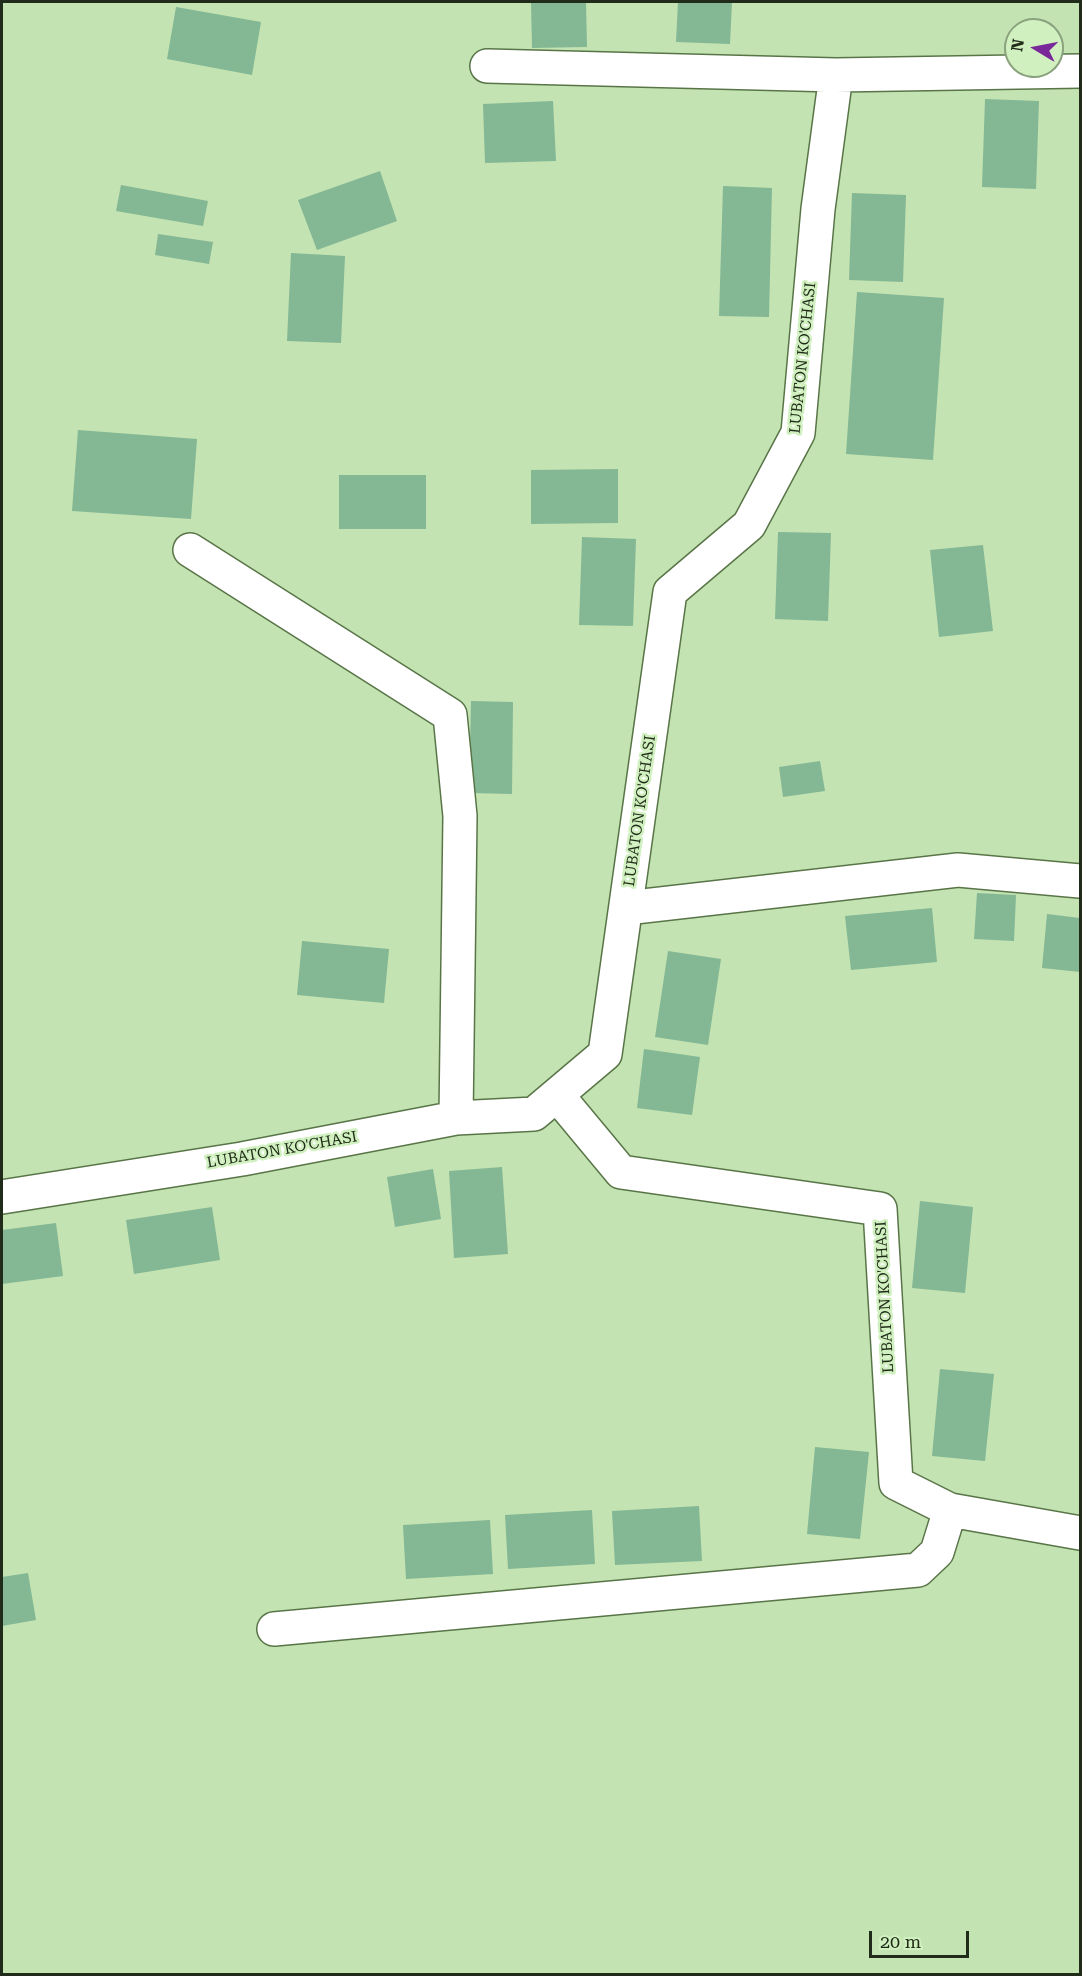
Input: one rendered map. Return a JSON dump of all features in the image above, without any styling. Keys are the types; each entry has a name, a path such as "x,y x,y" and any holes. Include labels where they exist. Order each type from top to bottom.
{"street":[{"path":"488,66 836,75 1080,70"},
{"name":"LUBATON KO'CHASI","path":"2,1197 242,1159 456,1118 534,1114 605,1054 669,592 749,525 798,433 818,209 836,75"},
{"path":"190,550 450,715 460,816 456,1118"},
{"name":"LUBATON KO'CHASI","path":"626,908 958,870 1080,881"},
{"name":"LUBATON KO'CHASI","path":"557,1095 621,1172 880,1209 896,1483 950,1510 1080,1533"},
{"path":"274,1629 918,1570 937,1552 950,1510"}],"building":[{"path":"531,2 586,2 587,47 532,48"},
{"path":"678,2 732,2 730,44 676,42"},
{"path":"176,7 261,22 252,75 167,59"},
{"path":"985,99 1039,101 1036,189 982,187"},
{"path":"553,101 556,161 485,163 483,104"},
{"path":"380,171 397,221 317,250 298,200"},
{"path":"121,185 208,201 203,226 116,211"},
{"path":"723,186 772,188 769,317 719,316"},
{"path":"852,193 906,195 903,282 849,280"},
{"path":"158,234 213,242 209,264 155,255"},
{"path":"291,253 345,256 341,343 287,341"},
{"path":"857,292 944,298 933,460 846,454"},
{"path":"78,430 197,439 191,519 72,511"},
{"path":"618,469 618,523 531,524 531,470"},
{"path":"339,475 426,475 426,529 339,529"},
{"path":"778,532 831,533 828,621 775,619"},
{"path":"582,537 636,539 633,626 579,625"},
{"path":"983,545 993,631 939,637 930,550"},
{"path":"471,701 513,702 512,794 469,793"},
{"path":"820,761 825,791 783,797 779,767"},
{"path":"977,893 1016,895 1014,941 974,939"},
{"path":"932,908 937,962 851,970 845,916"},
{"path":"1047,914 1080,918 1080,972 1042,968"},
{"path":"302,941 389,949 384,1003 297,995"},
{"path":"668,951 721,959 708,1045 655,1037"},
{"path":"644,1049 700,1057 692,1115 637,1108"},
{"path":"502,1167 508,1254 454,1258 449,1171"},
{"path":"433,1169 441,1219 395,1227 387,1177"},
{"path":"920,1201 973,1207 965,1293 912,1288"},
{"path":"212,1207 220,1260 134,1274 126,1220"},
{"path":"56,1223 63,1276 2,1284 2,1230"},
{"path":"940,1369 994,1374 985,1461 932,1456"},
{"path":"815,1447 869,1452 860,1539 807,1534"},
{"path":"699,1506 702,1561 615,1565 612,1511"},
{"path":"592,1510 595,1564 508,1569 505,1515"},
{"path":"490,1520 493,1574 406,1579 403,1525"},
{"path":"28,1573 36,1620 2,1626 2,1577"}]}
